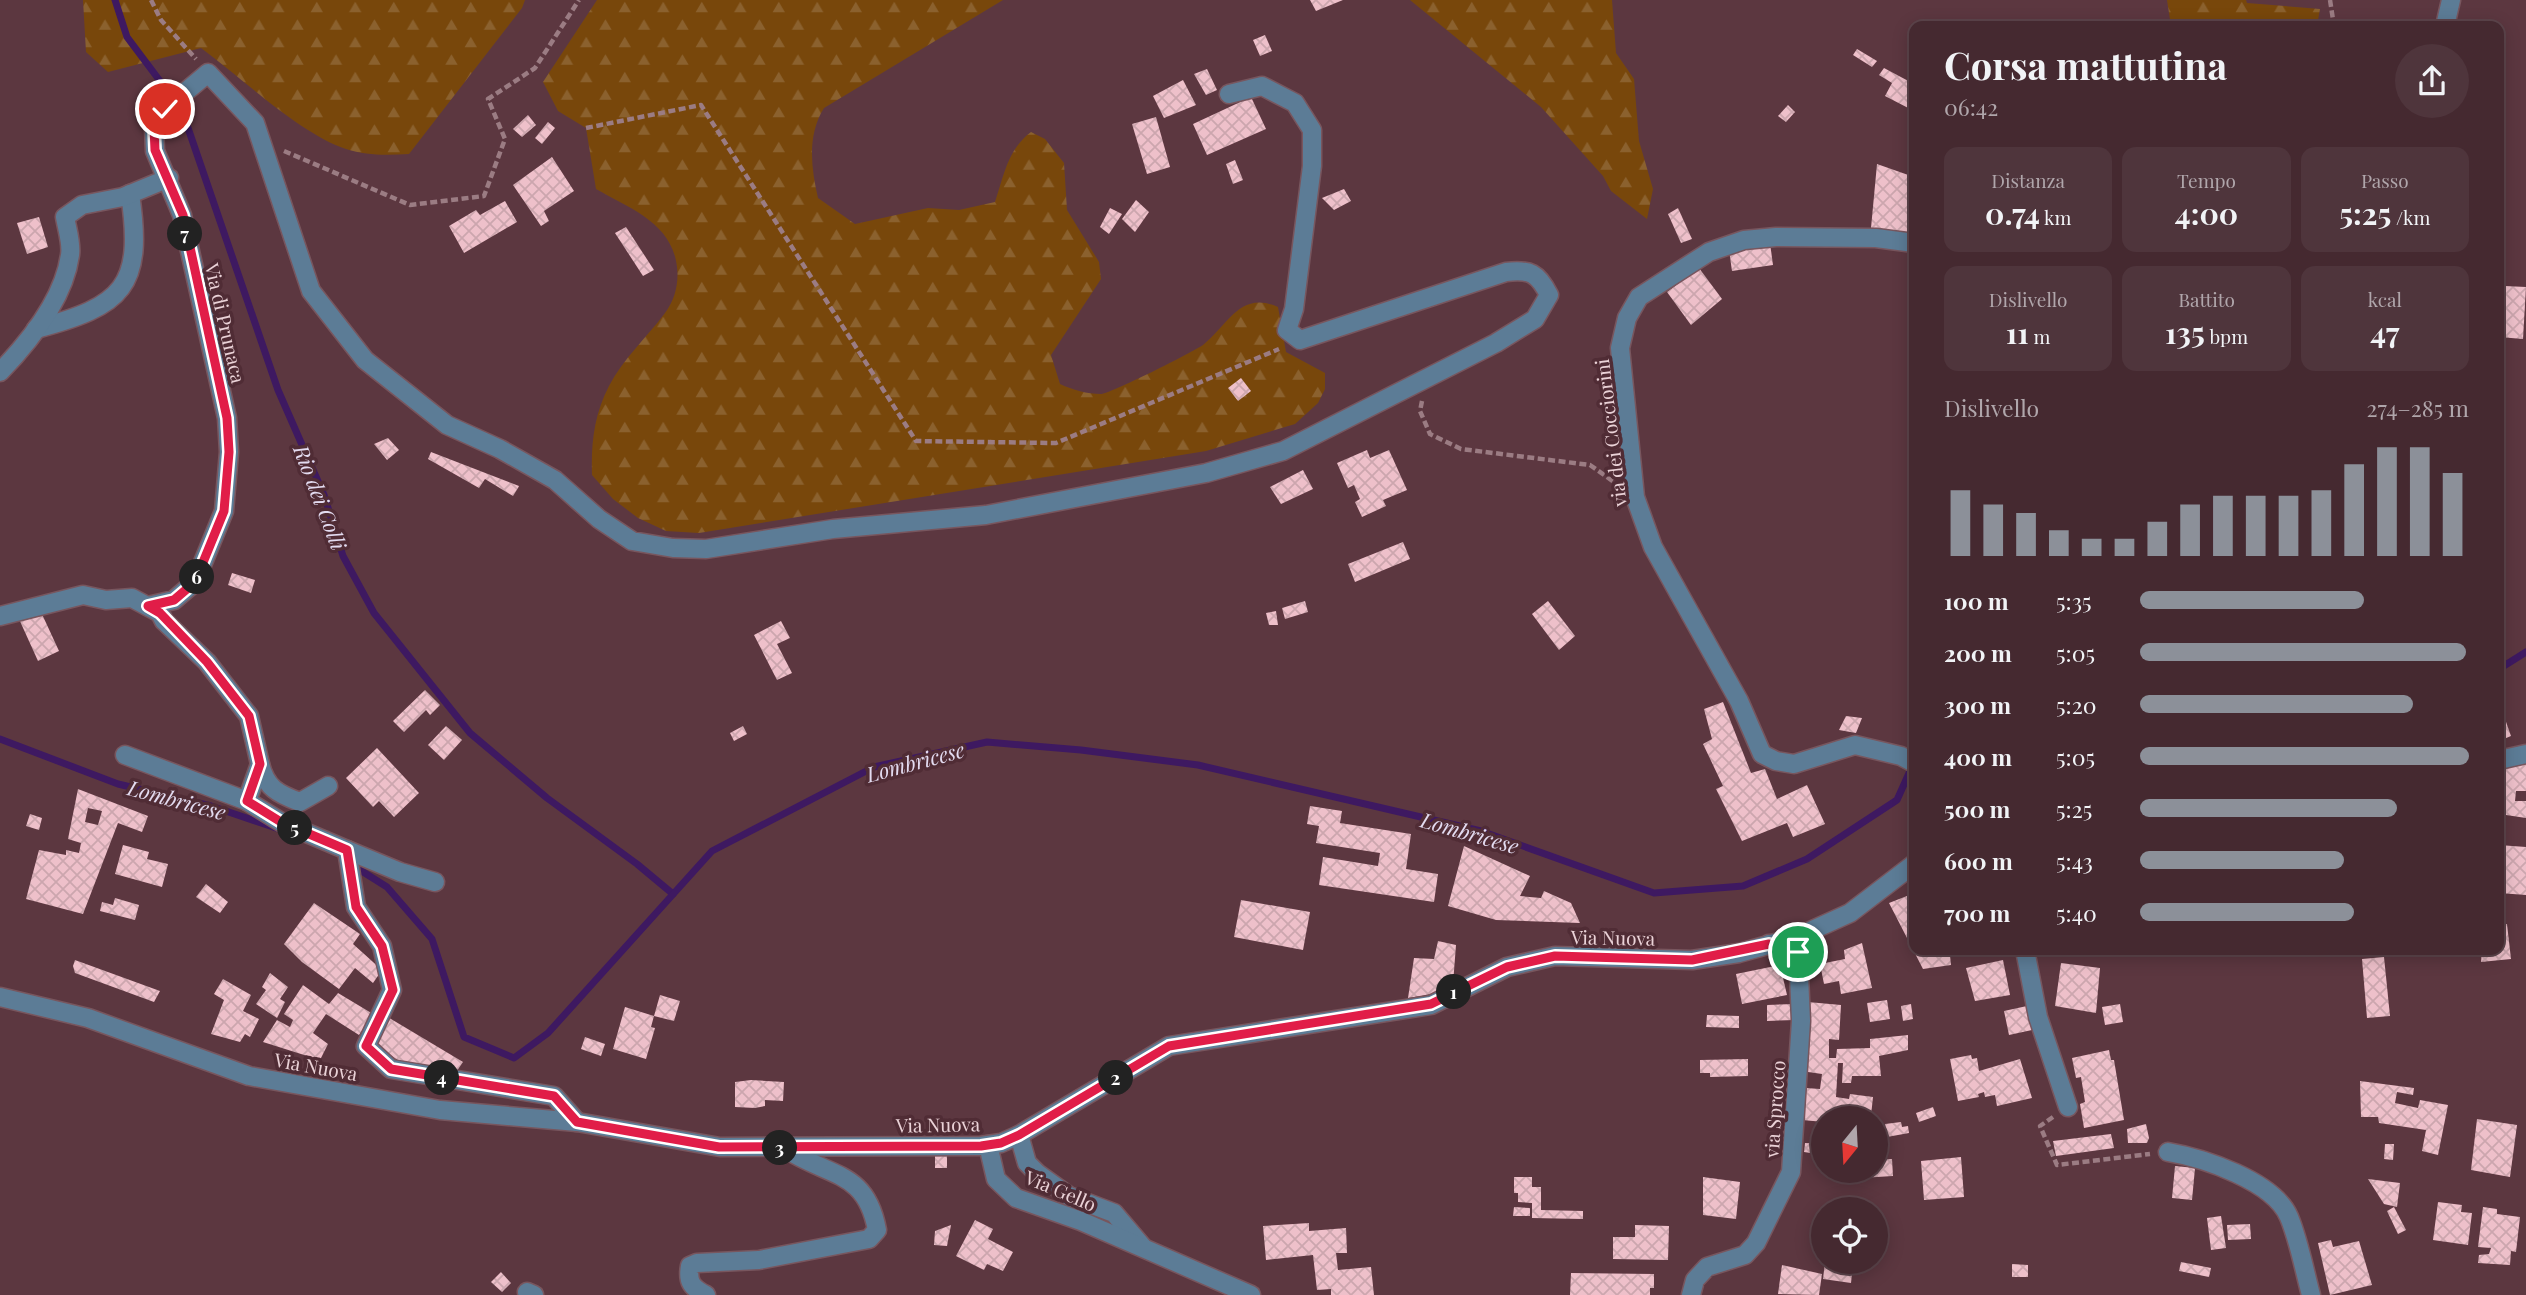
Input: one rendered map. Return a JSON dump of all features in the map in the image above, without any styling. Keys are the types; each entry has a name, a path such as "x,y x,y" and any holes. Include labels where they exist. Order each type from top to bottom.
{"street":[{"path":"2446,21 2451,0"},
{"name":"Via di Prunaca","path":"148,606 174,600 195,582 224,511 229,452 227,418 183,215 155,150 154,127 165,109 208,73"},
{"path":"208,73 256,122 311,291 365,360 447,425 500,449 555,480 598,519 632,541 673,548 706,549 833,529 985,515 1206,473 1283,450 1496,343 1535,319 1549,295 1541,278 1528,270 1506,272 1300,341 1287,330 1294,309 1312,166 1312,130 1295,103 1262,86 1229,94"},
{"path":"0,372 36,329 62,284 71,253 65,217 82,205 130,194 169,178"},
{"path":"36,329 103,305 118,293 128,279 134,260 135,241 130,194"},
{"name":"via dei Cocciorini","path":"1908,760 1855,745 1794,764 1776,761 1762,754 1739,701 1653,547 1634,497 1620,348 1627,318 1639,297 1709,252 1744,240 1776,237 1876,238 1909,242"},
{"path":"0,616 83,595 106,600 132,598 148,606 160,613 207,662 249,716 264,778 275,793 300,802 328,786"},
{"path":"2504,759 2526,754"},
{"path":"125,755 247,801 281,822 400,872 435,882"},
{"path":"247,801 260,764"},
{"path":"347,850 356,907 382,946 393,990 366,1046 391,1069 554,1096 577,1122"},
{"name":"Via Nuova","path":"0,997 88,1017 248,1076 440,1110 577,1122 719,1147 988,1145 1019,1135 1169,1046 1431,1004 1507,967 1555,956 1692,960 1769,944 1797,937 1850,913 1909,868"},
{"name":"via Sprocco","path":"1691,1295 1695,1280 1707,1267 1745,1255 1756,1243 1791,1172 1801,1021 1798,952 1769,944"},
{"path":"2026,955 2038,1017 2068,1107"},
{"name":"Via Gello","path":"1019,1135 1027,1163 1037,1173 1069,1196 1114,1213 1145,1250"},
{"name":"Via Gello","path":"988,1145 996,1179 1016,1198 1051,1209 1251,1295"},
{"path":"706,1295 694,1289 690,1282 690,1266 696,1263 759,1260 869,1239 877,1230 872,1205 855,1183 806,1163 784,1148"},
{"path":"2168,1152 2227,1168 2262,1188 2288,1214 2311,1295"}],"path":[{"path":"151,0 161,20 208,73"},
{"path":"261,141 410,205 484,196 505,139 488,99 535,68 579,0"},
{"path":"2330,0 2333,21"},
{"path":"586,128 701,105 916,441 1056,443 1300,341"},
{"path":"1426,379 1420,411 1430,434 1461,449 1590,465 1634,497"},
{"path":"2068,1107 2040,1126 2057,1165 2168,1152"}],"green space":[{"path":"83,0 525,0 522,8 409,154 385,155 346,149 309,131 201,48 108,72 86,52"},
{"path":"597,0 1003,0 824,108 815,129 812,152 818,198 855,224 928,208 959,210 995,202 1012,154 1031,132 1045,139 1064,163 1067,210 1099,262 1101,279 1051,355 1060,384 1085,392 1108,392 1203,345 1244,306 1265,303 1278,307 1286,352 1325,373 1325,389 1318,403 1295,424 1206,451 699,533 666,531 638,518 613,499 592,475 594,429 604,397 615,376 665,313 674,297 677,267 674,252 667,239 648,219 596,189 586,128 558,111 543,82"},
{"path":"1410,0 1612,0 1616,53 1634,79 1639,141 1653,189 1647,219 1611,191 1603,176 1541,107"},
{"path":"2167,0 2246,0 2247,3 2320,9 2318,21 2170,21"}],"building":[{"path":"1310,0 1343,0 1316,11"},
{"path":"1265,35 1272,51 1260,56 1253,40"},
{"path":"1857,49 1877,61 1872,67 1853,55"},
{"path":"1884,68 1909,81 1909,108 1885,96 1892,83 1879,75"},
{"path":"1207,69 1217,90 1206,95 1194,74"},
{"path":"1183,80 1196,105 1164,118 1153,96"},
{"path":"1251,97 1266,129 1207,155 1193,124"},
{"path":"1788,105 1795,112 1786,122 1778,116"},
{"path":"528,115 536,125 522,137 513,129"},
{"path":"1156,117 1170,167 1147,174 1132,124"},
{"path":"548,122 555,128 542,144 535,138"},
{"path":"552,157 574,191 544,211 549,221 541,226 513,185"},
{"path":"1235,160 1243,180 1233,184 1226,164"},
{"path":"1877,164 1909,175 1909,232 1871,228"},
{"path":"1344,189 1351,201 1334,210 1322,198"},
{"path":"1136,200 1149,212 1135,232 1122,219"},
{"path":"505,201 517,222 464,253 449,226 476,210 480,215"},
{"path":"1110,208 1122,214 1109,234 1100,227"},
{"path":"1678,208 1692,239 1681,243 1668,214"},
{"path":"39,217 48,247 27,254 17,223"},
{"path":"626,227 654,270 643,276 615,233"},
{"path":"1770,243 1773,265 1732,271 1729,250"},
{"path":"1699,268 1722,299 1691,325 1667,292"},
{"path":"2505,286 2526,287 2523,339 2504,337"},
{"path":"1241,378 1251,391 1238,401 1228,388"},
{"path":"388,438 399,450 387,460 374,444"},
{"path":"1367,450 1370,458 1389,450 1407,490 1383,500 1386,506 1362,517 1355,502 1360,499 1354,485 1348,488 1337,463"},
{"path":"431,452 519,486 513,496 485,479 479,488 428,459"},
{"path":"1303,470 1313,489 1281,504 1270,487"},
{"path":"1403,542 1410,559 1355,582 1348,564"},
{"path":"232,573 255,580 251,593 228,585"},
{"path":"1305,601 1308,612 1285,619 1282,608"},
{"path":"1548,601 1575,636 1559,650 1532,614"},
{"path":"1276,611 1278,625 1269,625 1266,613"},
{"path":"41,612 59,651 38,661 19,619"},
{"path":"781,621 790,638 777,644 792,673 777,680 754,635"},
{"path":"425,690 440,705 430,715 426,710 404,732 393,721"},
{"path":"1723,702 1751,773 1765,769 1777,799 1807,785 1825,824 1793,837 1787,823 1742,841 1716,789 1723,786 1703,744 1712,739 1704,709"},
{"path":"1846,716 1862,718 1856,733 1839,730"},
{"path":"2504,719 2511,736 2504,739"},
{"path":"446,726 462,740 444,760 428,745"},
{"path":"743,726 747,734 734,741 730,733"},
{"path":"377,748 419,793 394,817 379,801 373,807 346,778"},
{"path":"2526,761 2526,791 2516,791 2515,801 2526,801 2526,818 2506,815 2504,821 2504,765"},
{"path":"78,789 148,816 142,832 118,823 83,914 26,899 39,850 66,855 66,850 79,853 81,843 68,839","holes":["88,808 102,811 98,825 85,822"]},
{"path":"1310,806 1342,811 1340,823 1411,834 1406,869 1438,874 1434,902 1319,885 1323,857 1378,866 1380,853 1316,843 1319,826 1307,824"},
{"path":"30,814 42,818 39,830 26,826"},
{"path":"123,845 149,852 147,859 168,864 162,887 115,874"},
{"path":"2504,845 2526,847 2526,895 2504,893"},
{"path":"1464,846 1530,876 1520,896 1541,898 1544,891 1571,903 1580,923 1496,920 1448,906"},
{"path":"206,884 228,902 220,913 196,897"},
{"path":"1909,895 1909,942 1889,903"},
{"path":"115,898 139,905 135,920 100,911 102,902 113,905"},
{"path":"1241,900 1310,912 1303,950 1234,937"},
{"path":"314,903 360,934 353,944 382,970 373,983 355,968 339,989 302,962 284,944"},
{"path":"2504,924 2507,924 2511,959 2481,962 2482,955 2504,955"},
{"path":"1438,941 1456,945 1453,984 1437,993 1408,998 1414,958 1434,959"},
{"path":"1862,943 1872,988 1841,994 1839,981 1824,984 1820,964 1845,959 1844,950"},
{"path":"1916,955 1950,955 1951,965 1923,969"},
{"path":"2384,957 2390,1016 2367,1018 2362,959"},
{"path":"75,960 160,991 154,1002 75,973"},
{"path":"2003,960 2010,995 1975,1001 1966,968"},
{"path":"2061,963 2100,968 2096,1013 2055,1006"},
{"path":"1780,965 1787,995 1742,1004 1736,974"},
{"path":"270,973 288,987 280,999 285,1002 277,1018 256,1004 266,990 262,987"},
{"path":"223,979 251,995 243,1011 259,1019 250,1037 245,1034 240,1042 211,1034 224,1000 214,994"},
{"path":"303,985 329,1004 338,993 373,1014 359,1035 326,1014 313,1033 328,1044 320,1060 263,1042 277,1020 290,1027 293,1020 284,1014"},
{"path":"660,995 680,1001 674,1021 654,1016"},
{"path":"1887,1000 1890,1019 1870,1022 1867,1003"},
{"path":"1808,1002 1841,1005 1839,1040 1829,1039 1829,1058 1836,1058 1837,1049 1870,1048 1870,1039 1908,1035 1908,1050 1879,1056 1881,1076 1852,1076 1851,1083 1842,1083 1843,1063 1838,1063 1836,1097 1849,1099 1850,1094 1873,1097 1872,1106 1811,1106 1811,1121 1802,1120 1806,1088 1820,1089 1822,1074 1808,1072"},
{"path":"1795,1004 1795,1020 1767,1021 1767,1005"},
{"path":"1911,1004 1913,1019 1903,1021 1901,1006"},
{"path":"2120,1004 2123,1022 2105,1025 2102,1007"},
{"path":"2027,1006 2032,1030 2009,1035 2004,1011"},
{"path":"625,1007 654,1016 651,1027 655,1028 646,1059 613,1049"},
{"path":"1707,1015 1739,1016 1739,1028 1706,1027"},
{"path":"386,1016 463,1062 448,1084 402,1063 380,1048 373,1038"},
{"path":"585,1037 605,1044 601,1056 581,1049"},
{"path":"2109,1050 2111,1060 2114,1060 2124,1120 2084,1128 2080,1104 2085,1102 2081,1077 2076,1078 2072,1058"},
{"path":"1971,1055 1972,1059 1977,1058 1979,1071 2020,1059 2032,1098 1997,1106 1995,1095 1985,1097 1984,1092 1978,1094 1979,1097 1958,1101 1950,1059"},
{"path":"1748,1059 1748,1076 1710,1077 1710,1073 1700,1073 1700,1060"},
{"path":"2360,1081 2414,1088 2413,1095 2397,1092 2395,1103 2418,1108 2420,1100 2448,1105 2438,1155 2422,1151 2426,1130 2379,1123 2378,1117 2361,1117"},
{"path":"735,1082 784,1082 783,1101 765,1100 765,1106 755,1108 735,1107"},
{"path":"1933,1107 1936,1116 1919,1122 1916,1113"},
{"path":"2477,1119 2517,1125 2510,1177 2471,1170"},
{"path":"1901,1122 1902,1127 1908,1126 1909,1133 1888,1137 1888,1124"},
{"path":"2146,1124 2149,1138 2147,1143 2128,1143 2127,1129"},
{"path":"2111,1134 2114,1148 2056,1156 2053,1141"},
{"path":"1805,1143 1811,1143 1811,1153 1804,1152"},
{"path":"2385,1144 2394,1144 2393,1160 2384,1159"},
{"path":"935,1154 947,1154 947,1168 935,1168"},
{"path":"1961,1157 1964,1197 1924,1200 1921,1161"},
{"path":"1888,1159 1892,1159 1893,1176 1888,1176"},
{"path":"2175,1166 2195,1168 2192,1200 2172,1198"},
{"path":"1514,1177 1532,1177 1532,1187 1541,1187 1541,1210 1583,1211 1583,1219 1532,1218 1532,1203 1518,1202 1518,1193 1514,1193"},
{"path":"1703,1177 1740,1182 1736,1219 1703,1215"},
{"path":"2368,1179 2400,1183 2397,1207 2384,1204"},
{"path":"2438,1202 2462,1205 2461,1212 2472,1213 2468,1245 2433,1240"},
{"path":"1514,1207 1530,1208 1530,1216 1513,1216"},
{"path":"2394,1207 2406,1230 2398,1234 2387,1211"},
{"path":"2483,1207 2497,1209 2497,1214 2520,1217 2516,1252 2511,1251 2510,1265 2478,1263 2479,1255 2489,1254 2491,1248 2478,1247"},
{"path":"2221,1216 2226,1248 2211,1250 2207,1218"},
{"path":"975,1220 993,1229 988,1239 1013,1252 1003,1271 987,1264 984,1270 956,1256"},
{"path":"1309,1223 1309,1231 1346,1228 1347,1253 1336,1253 1338,1270 1371,1267 1374,1295 1331,1295 1331,1289 1317,1290 1313,1255 1266,1260 1263,1226"},
{"path":"2250,1224 2251,1239 2228,1240 2227,1225"},
{"path":"951,1225 947,1246 934,1245 935,1231"},
{"path":"1635,1225 1669,1226 1668,1260 1613,1259 1613,1237 1635,1237"},
{"path":"2331,1240 2333,1247 2359,1241 2372,1285 2330,1295 2318,1243"},
{"path":"2181,1262 2211,1268 2209,1277 2179,1271"},
{"path":"2012,1264 2028,1265 2028,1277 2012,1277"},
{"path":"1782,1265 1811,1272 1811,1274 1822,1274 1819,1295 1778,1294"},
{"path":"501,1272 511,1283 502,1292 491,1282"},
{"path":"1571,1273 1654,1274 1654,1288 1650,1288 1650,1295 1570,1295"},
{"path":"1824,1274 1852,1274 1851,1283 1823,1279"}],"waterway":[{"name":"Rio dei Colli","path":"115,0 127,37 163,85 188,128 278,390 324,495 343,556 374,613 470,733 547,798 673,894"},
{"name":"Lombricese","path":"2504,666 2526,652"},
{"name":"Lombricese","path":"0,739 118,784 211,806 279,829"},
{"name":"Lombricese","path":"352,865 387,887 432,939 464,1037 514,1058 548,1033 712,851 874,767 987,742 1081,750 1198,765 1481,831 1654,893 1743,886 1807,859 1897,800 1909,773"}],"route":[{"path":"165,109 154,127 155,150 183,215 187,244 227,418 229,452 224,511 195,582 174,600 148,606 160,613 164,621 207,662 249,716 260,764 247,801 281,822 347,850 356,907 382,946 393,990 366,1046 391,1069 554,1096 577,1122 719,1147 981,1146 1001,1143 1019,1135 1169,1046 1431,1004 1507,967 1555,956 1692,960 1739,953 1769,944 1798,952"}]}
